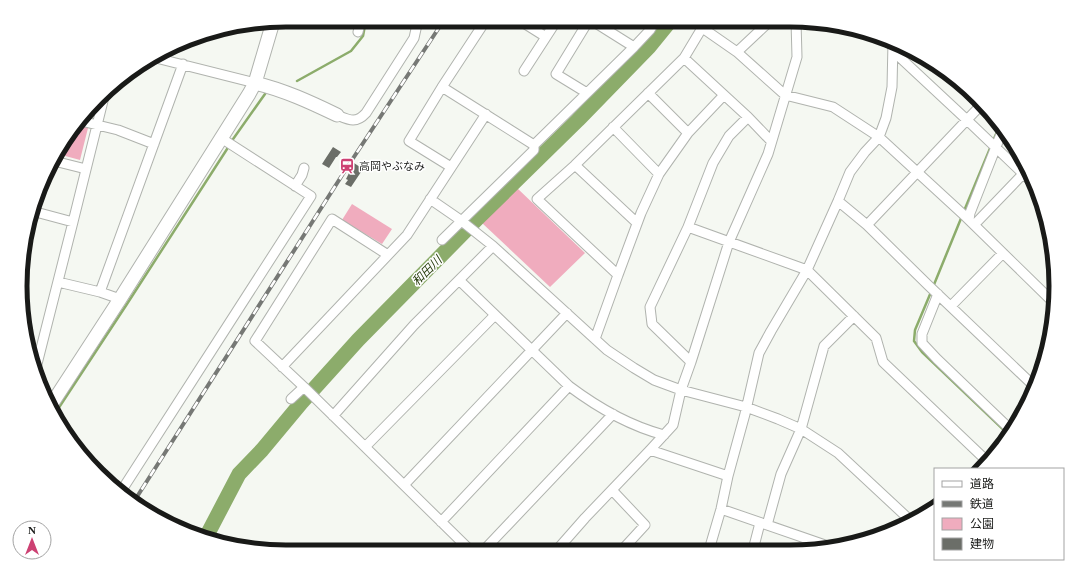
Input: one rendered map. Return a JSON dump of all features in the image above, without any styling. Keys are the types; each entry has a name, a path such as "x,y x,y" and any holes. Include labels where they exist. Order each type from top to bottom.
{"street":[{"path":"358,32 359,27"},
{"path":"161,59 274,87 300,97 348,120 355,121 361,118 366,112 414,38 416,27"},
{"path":"451,167 409,141 481,27"},
{"path":"530,27 546,37"},
{"path":"524,71 552,27"},
{"path":"586,27 556,74 587,93"},
{"path":"601,27 634,47"},
{"path":"442,240 534,150 534,145 634,47 652,27"},
{"path":"737,52 763,27"},
{"path":"561,545 673,425 681,390 729,242 768,154 797,57 796,27"},
{"path":"54,401 223,140 255,82 271,28"},
{"path":"618,275 537,199 575,165 684,58 702,28 737,52 785,96 833,107 879,137 970,221 1048,297"},
{"path":"710,545 721,509 759,353 807,270 850,172 865,152 879,137 886,118 892,87 893,49"},
{"path":"896,50 1023,174 970,221"},
{"path":"684,58 772,141"},
{"path":"100,292 183,64"},
{"path":"442,87 534,145"},
{"path":"648,93 688,133"},
{"path":"595,339 637,223 659,174 688,133 724,95"},
{"path":"38,360 102,104"},
{"path":"867,225 978,108"},
{"path":"282,367 407,235 486,114"},
{"path":"691,362 652,324 650,307 688,227 713,163 729,136 748,117"},
{"path":"86,122 118,130 154,144"},
{"path":"613,128 659,174"},
{"path":"970,221 970,213 1001,136"},
{"path":"124,488 311,196 223,140"},
{"path":"59,162 86,169"},
{"path":"575,165 637,223"},
{"path":"295,186 302,175 304,168"},
{"path":"430,199 462,221 494,246 607,350 654,380 681,390 746,407 801,429 838,452 907,517"},
{"path":"838,201 867,225 1030,382"},
{"path":"38,213 73,222"},
{"path":"388,255 332,219 255,341 465,545"},
{"path":"688,227 807,270 876,338 883,362 984,458"},
{"path":"333,416 414,324 494,246"},
{"path":"951,306 1003,253"},
{"path":"459,280 569,386 596,405 613,414 635,425 664,435"},
{"path":"58,282 100,292 120,299"},
{"path":"938,294 922,334 922,343 1007,426"},
{"path":"404,485 567,313"},
{"path":"365,447 495,315"},
{"path":"755,545 781,474 801,429 824,346 854,316"},
{"path":"441,522 569,386"},
{"path":"291,399 304,387"},
{"path":"489,545 613,414"},
{"path":"650,450 728,476"},
{"path":"612,490 645,525 627,545"},
{"path":"721,509 811,544"}],"green space":[{"path":"82,126 88,128 80,160 62,155"},
{"path":"517,188 585,253 550,287 482,223"},
{"path":"352,204 392,229 382,244 342,220"}],"building":[{"path":"333,147 341,152 329,168 322,164"},
{"path":"354,163 363,169 351,187 345,184"}],"waterway":[{"path":"297,81 351,51 363,36 365,27"},
{"name":"和田川","path":"208,533 239,474 262,450 302,402 358,340 478,218 578,120 649,47 665,27"},
{"path":"231,142 265,94"},
{"path":"993,141 997,131"},
{"path":"58,409 229,146"},
{"path":"964,211 991,146"},
{"path":"933,287 962,216"},
{"path":"931,292 915,330 914,341 922,352 1005,431"}],"railway":[{"path":"137,497 348,166 439,27"}],"place":[{"name":"高岡やぶなみ","path":"347,166"}]}
